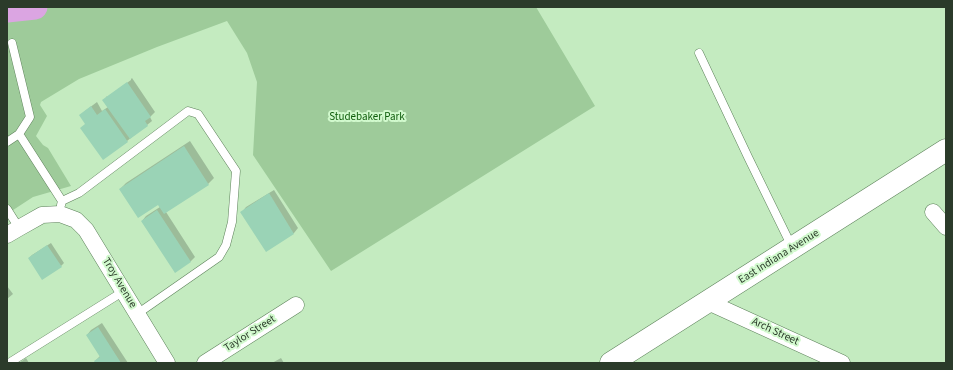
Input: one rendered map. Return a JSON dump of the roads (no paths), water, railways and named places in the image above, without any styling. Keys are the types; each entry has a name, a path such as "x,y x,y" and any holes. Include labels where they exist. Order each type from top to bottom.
{"street":[{"name":"East Indiana Avenue","path":"611,363 946,150"},
{"path":"13,231 42,215 61,207"},
{"name":"Troy Avenue","path":"61,207 86,230 167,363"},
{"path":"933,212 946,227"},
{"name":"Arch Street","path":"708,302 842,363"},
{"name":"Taylor Street","path":"205,363 296,305"}],"lane":[{"path":"7,142 19,134 30,117 12,43"},
{"path":"699,53 748,158 793,248"},
{"path":"19,134 61,207 188,111 198,114 236,171 232,222 226,245 219,257 137,314"},
{"path":"7,209 13,231"},
{"path":"9,363 124,291"}],"waterway":[{"path":"7,10 35,7"}],"park label":[{"name":"Studebaker Park","path":"367,118"}]}
